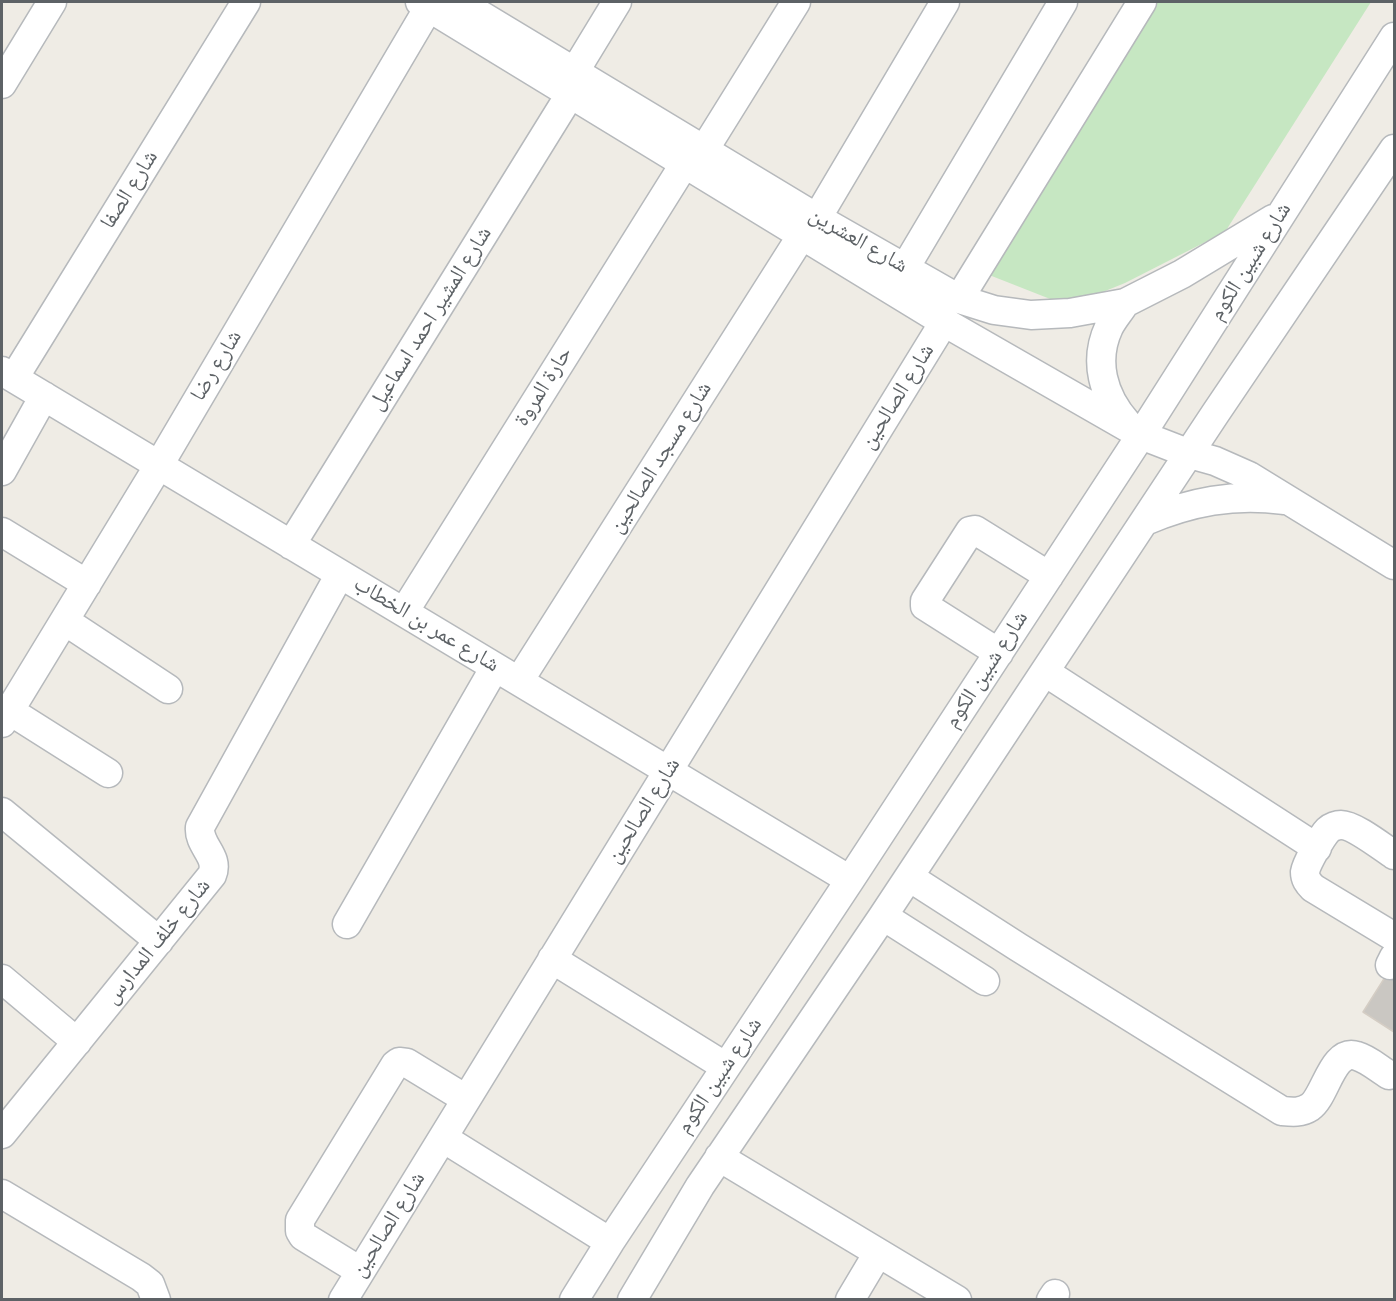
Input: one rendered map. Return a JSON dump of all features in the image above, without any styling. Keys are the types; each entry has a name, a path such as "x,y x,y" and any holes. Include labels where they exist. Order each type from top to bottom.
{"street":[{"path":"2,84 52,2"},
{"name":"شارع الصفا","path":"8,374 246,2"},
{"name":"شارع العشرين","path":"459,2 573,82"},
{"name":"شارع المشير احمد اسماعيل","path":"291,544 573,82 617,2"},
{"name":"حارة المروة","path":"404,612 796,2"},
{"name":"شارع مسجد الصالحين","path":"347,924 507,674 810,226 945,2"},
{"path":"905,268 1063,2"},
{"name":"شارع الصالحين","path":"343,1299 1142,2"},
{"name":"شارع العشرين","path":"424,4 573,82 952,310 1137,432 1249,476 1395,565"},
{"name":"شارع رضا","path":"6,717 159,465 424,4"},
{"name":"شارع شبين الكوم","path":"574,1299 999,653 1137,432 1395,37"},
{"name":"شارع شبين الكوم","path":"632,1299 719,1157 883,916 1190,454 1394,157"},
{"name":"شارع العشرين","path":"810,226 905,268 952,310 994,310 1031,315 1070,313 1125,303 1182,274 1280,215"},
{"path":"1125,303 1109,327 1101,354 1103,382 1113,408 1137,432"},
{"name":"شارع عمر بن الخطاب","path":"8,374 850,880"},
{"path":"2,471 44,396"},
{"path":"1145,521 1191,504 1216,499 1249,497 1290,501"},
{"path":"999,653 925,606 925,601 969,531 975,530 1049,576"},
{"path":"2,532 87,584"},
{"name":"شارع خلف المدارس","path":"2,1134 212,875 213,860 200,836 200,827 340,574"},
{"path":"65,621 168,689"},
{"path":"1045,672 1317,848"},
{"path":"6,717 108,773"},
{"path":"2,812 159,941"},
{"path":"1393,953 1313,888 1305,875 1305,868 1328,830 1342,825 1349,826 1395,855"},
{"path":"909,877 1282,1111 1296,1112 1308,1108 1318,1099 1340,1059 1348,1055 1358,1056 1389,1075"},
{"path":"883,916 985,981"},
{"path":"552,959 726,1067"},
{"path":"2,979 77,1042"},
{"path":"360,1271 303,1236 299,1226 300,1220 395,1065 399,1062 406,1063 466,1100"},
{"path":"443,1137 610,1242"},
{"path":"719,1157 957,1299"},
{"path":"2,1194 141,1277 150,1284 156,1299"},
{"path":"850,1299 878,1253"}],"green space":[{"path":"1152,2 1371,2 1225,232 1125,283 1068,306 979,271"}],"building":[{"path":"1394,963 1394,1032 1363,1012"}]}
